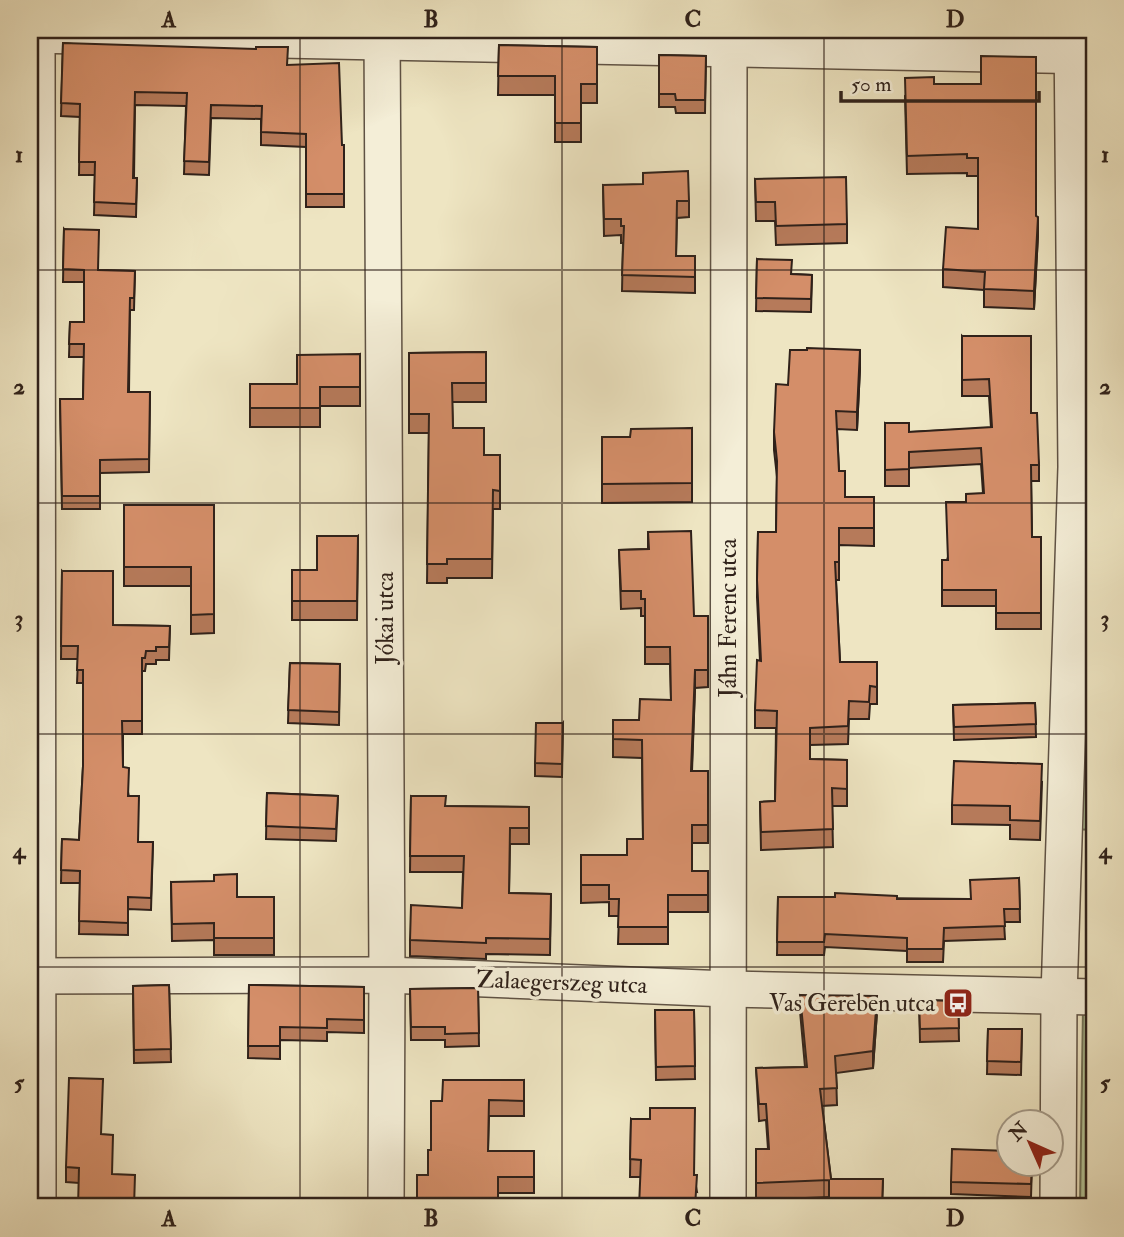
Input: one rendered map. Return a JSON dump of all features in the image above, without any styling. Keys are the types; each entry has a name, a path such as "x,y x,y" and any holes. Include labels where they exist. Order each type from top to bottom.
{"street":[{"path":"38,1207 33,976 34,33 729,39 1080,47 1085,467 1059,996 1058,1207"},
{"name":"Jókai utca","path":"382,36 386,1207"},
{"name":"Jáhn Ferenc utca","path":"728,1207 729,39"},
{"name":"Zalaegerszeg utca","path":"33,976 387,975 728,989 1094,997"}],"green space":[{"path":"1080,482 1094,483 1094,664 1075,663"},
{"path":"1075,670 1094,670 1094,830 1072,829"},
{"path":"1094,1007 1094,1207 1080,1207 1083,1008"}],"building":[{"path":"63,43 256,49 288,47 287,65 339,63 344,194 306,194 306,134 261,132 262,106 211,105 209,162 184,161 187,93 135,92 133,178 137,178 136,204 94,202 95,162 79,162 80,104 61,103"},
{"path":"499,45 597,47 597,84 581,84 581,123 555,123 555,76 498,76"},
{"path":"659,55 706,56 705,100 676,100 675,94 659,94"},
{"path":"981,56 1036,57 1038,217 1034,291 984,289 985,272 943,269 946,227 978,229 978,158 967,158 967,154 907,156 905,78 934,77 934,84 981,84"},
{"path":"688,171 689,201 677,201 676,256 695,256 695,277 622,275 624,226 621,226 621,219 604,219 603,185 643,184 643,173"},
{"path":"846,177 847,224 776,226 775,202 756,202 755,179"},
{"path":"64,229 99,230 98,270 135,271 134,298 130,298 128,392 150,392 149,459 100,460 100,496 62,496 60,399 83,399 84,344 69,344 70,322 84,322 84,270 63,269"},
{"path":"757,259 792,260 791,274 812,275 811,299 756,298"},
{"path":"962,336 1031,336 1031,413 1037,413 1039,465 1031,465 1032,537 1041,537 1041,613 996,613 996,590 942,590 942,560 948,560 946,502 966,502 966,494 984,493 981,448 909,452 909,469 885,470 885,423 909,423 909,432 992,427 989,379 962,380"},
{"path":"790,350 860,350 857,412 836,411 839,471 845,471 845,497 874,497 874,528 839,528 839,562 835,562 840,662 877,662 877,687 870,686 869,702 849,701 848,726 810,728 810,759 847,760 847,789 832,788 833,829 761,832 760,802 775,801 777,711 755,710 757,660 761,661 757,580 758,532 776,532 776,384 788,385"},
{"path":"486,352 486,383 452,383 453,428 484,428 484,455 500,455 500,491 493,490 492,559 447,559 447,564 427,564 429,414 409,414 409,353"},
{"path":"360,354 360,387 320,387 320,408 250,408 250,384 297,384 297,355"},
{"path":"692,428 692,483 602,484 602,437 630,437 631,429"},
{"path":"124,505 214,505 214,614 191,615 191,567 124,567"},
{"path":"691,531 694,616 708,616 708,670 695,670 691,771 708,771 708,825 692,825 692,871 708,871 708,895 668,895 668,927 618,927 619,899 609,899 609,885 581,885 581,855 627,855 627,839 643,839 642,740 613,739 613,720 639,720 640,699 671,700 670,647 645,647 645,599 641,599 641,591 621,591 619,550 649,549 648,532"},
{"path":"317,536 358,536 357,601 292,601 292,570 317,570"},
{"path":"62,571 113,571 113,625 170,626 169,647 156,647 156,651 146,651 145,658 142,658 142,721 122,721 123,767 129,768 128,796 139,796 138,842 153,842 151,898 128,897 128,923 79,921 80,871 61,870 62,839 79,840 83,766 83,670 77,670 78,646 61,646"},
{"path":"290,663 340,664 339,712 288,710"},
{"path":"1035,703 1036,724 954,727 953,705"},
{"path":"536,723 563,723 562,764 535,763"},
{"path":"954,761 1042,764 1040,821 1010,820 1010,806 952,805"},
{"path":"267,793 338,796 336,829 266,826"},
{"path":"411,796 446,796 445,806 529,807 529,828 510,828 509,893 551,894 550,939 486,938 486,943 410,940 411,905 462,908 464,856 410,856"},
{"path":"237,874 237,897 274,897 274,938 214,938 214,923 172,924 171,882 214,881 214,875"},
{"path":"1019,878 1020,909 1004,909 1005,926 944,928 943,949 907,949 907,938 825,934 824,942 777,942 778,897 835,897 835,893 897,896 897,899 971,899 970,880"},
{"path":"169,985 171,1049 134,1050 133,986"},
{"path":"249,985 364,987 364,1020 327,1019 327,1028 280,1027 280,1046 248,1046"},
{"path":"478,988 479,1033 445,1034 445,1027 411,1027 410,989"},
{"path":"800,995 877,996 873,1051 835,1056 837,1088 820,1089 831,1179 883,1179 882,1206 829,1207 829,1180 756,1183 756,1149 769,1149 766,1104 759,1104 756,1068 807,1067"},
{"path":"919,1000 958,1001 959,1028 920,1029"},
{"path":"655,1010 694,1010 695,1066 656,1067"},
{"path":"988,1029 1022,1029 1021,1062 987,1061"},
{"path":"69,1078 103,1079 101,1134 113,1135 112,1174 135,1175 134,1207 78,1207 79,1168 66,1167"},
{"path":"443,1080 524,1080 524,1101 489,1100 488,1151 534,1151 534,1177 498,1177 498,1207 432,1207 432,1204 417,1204 417,1175 428,1175 431,1101 442,1101"},
{"path":"650,1108 695,1108 695,1207 639,1207 641,1160 630,1159 631,1119 650,1119"},
{"path":"952,1149 995,1151 995,1178 1031,1178 1031,1184 951,1182"}],"place":[{"name":"Vas Gereben utca","path":"958,1003"}]}
